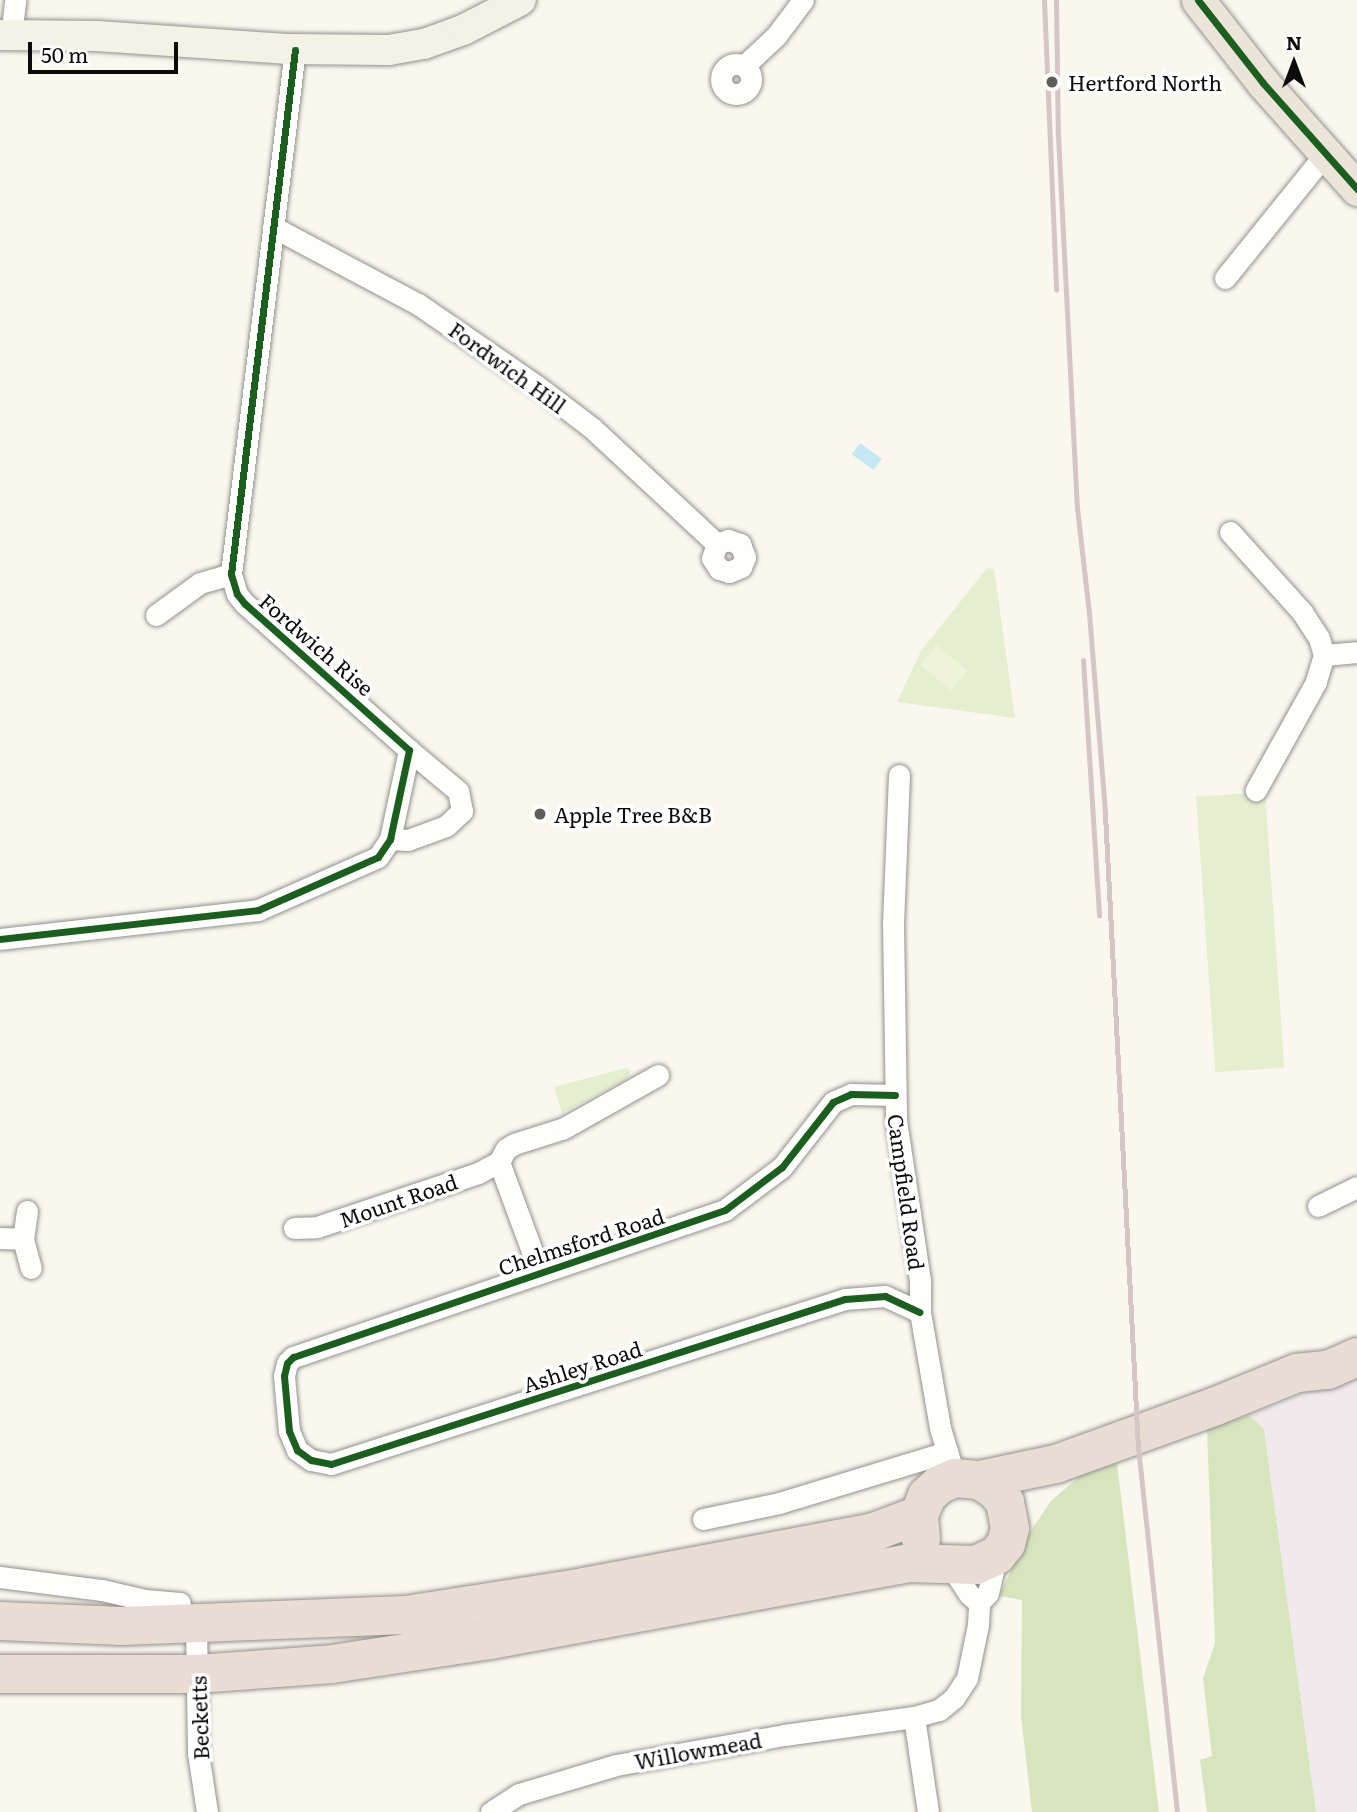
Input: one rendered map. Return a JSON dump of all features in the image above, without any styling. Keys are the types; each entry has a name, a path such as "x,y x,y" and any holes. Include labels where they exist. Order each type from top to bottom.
{"highway":[{"path":"1297,1373 1318,1351 1357,1328"},
{"path":"944,1564 923,1544 919,1516 927,1496 960,1470 1056,1464 1216,1406 1297,1373 1328,1370 1357,1357"},
{"path":"0,1674 197,1674 272,1670 405,1655 892,1565 976,1565 1004,1542 1056,1464"},
{"path":"960,1470 995,1490 1004,1502 1004,1542"},
{"path":"0,1621 49,1625 188,1613 406,1615 487,1604 874,1532 919,1516"}],"main road":[{"path":"5,35 97,36 295,50 389,50 424,44 492,17 522,0"},
{"path":"1198,0 1325,154 1356,187"}],"street":[{"path":"5,35 15,0"},
{"path":"744,66 776,36 803,0"},
{"path":"156,615 200,583 231,574 295,50"},
{"path":"1225,278 1325,154"},
{"name":"Fordwich Hill","path":"273,227 386,286 487,350 592,428 718,544"},
{"path":"1230,532 1302,612 1319,638 1324,655 1316,682 1256,790"},
{"name":"Fordwich Rise","path":"231,574 237,594 245,604 458,791 462,798 462,811 446,826 408,840 390,839"},
{"path":"1324,655 1357,652"},
{"path":"0,939 258,909 378,857 390,839 409,750"},
{"name":"Campfield Road","path":"899,775 893,923 894,1095 900,1156 920,1281 920,1312 960,1470"},
{"name":"Mount Road","path":"294,1228 317,1227 478,1173 499,1162 506,1149 514,1144 564,1128 659,1075"},
{"name":"Chelmsford Road","path":"286,1408 284,1376 287,1363 293,1357 725,1210 782,1167 833,1102 851,1094 894,1095"},
{"path":"499,1162 540,1273"},
{"path":"1318,1206 1357,1186"},
{"path":"27,1212 23,1239 31,1268"},
{"path":"0,1238 23,1239"},
{"name":"Ashley Road","path":"286,1408 289,1431 297,1450 311,1460 331,1464 845,1299 885,1296 920,1312"},
{"path":"703,1519 960,1470"},
{"name":"Willowmead","path":"491,1812 519,1794 616,1765 772,1737 914,1717 939,1710 954,1698 967,1678 977,1635 979,1602 988,1593 1004,1542"},
{"path":"944,1564 979,1602"},
{"path":"0,1577 102,1590 188,1613"},
{"name":"Becketts","path":"188,1613 197,1674 198,1753 207,1812"},
{"path":"914,1717 928,1812"}],"shaded area":[{"path":"1357,1372 1357,1812 1316,1812 1264,1429 1249,1415"}],"green space":[{"path":"987,568 994,569 1015,718 897,702 921,651"},
{"path":"937,645 968,671 951,691 920,665"},
{"path":"1265,792 1284,1067 1215,1072 1196,797"},
{"path":"626,1068 631,1071 628,1078 562,1113 554,1087"},
{"path":"1249,1415 1264,1429 1316,1812 1207,1812 1200,1760 1212,1756 1203,1678 1215,1643 1207,1429"},
{"path":"1117,1463 1159,1812 1032,1812 1021,1716 1022,1600 999,1596 1028,1535 1051,1501 1081,1475"}],"water":[{"path":"860,443 882,459 874,470 852,454"}],"railway":[{"path":"1044,0 1056,290"},
{"path":"1056,0 1058,135 1077,508 1089,613 1105,814 1138,1447 1177,1812"},
{"path":"1083,660 1099,915"}],"cycle path":[{"path":"1198,0 1263,83 1357,189"},
{"path":"0,939 258,910 378,857 390,839 409,750 245,604 237,594 231,574 295,50"},
{"path":"895,1095 851,1094 833,1102 782,1167 725,1210 293,1357 287,1363 284,1376 289,1431 297,1450 311,1460 331,1464 845,1299 885,1296 920,1312"}],"place":[{"name":"Hertford North","path":"1052,82"},
{"name":"Apple Tree B&B","path":"540,814"}]}
